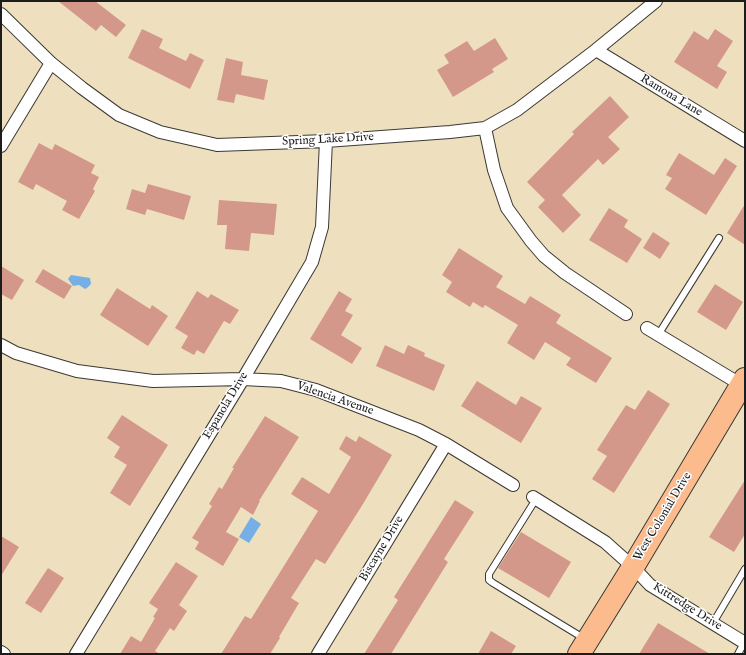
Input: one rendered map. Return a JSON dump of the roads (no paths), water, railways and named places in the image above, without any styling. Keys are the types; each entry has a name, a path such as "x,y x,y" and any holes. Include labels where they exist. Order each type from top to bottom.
{"highway":[{"name":"West Colonial Drive","path":"583,647 744,383"}],"street":[{"name":"Spring Lake Drive","path":"1,14 52,63 82,88 120,115 160,132 217,145 326,141 485,128 517,110 596,50 656,1"},
{"name":"Ramona Lane","path":"596,50 745,141"},
{"path":"1,146 52,63"},
{"path":"485,128 494,170 507,208 531,241 544,256 565,273 626,314"},
{"name":"Espanola Drive","path":"76,654 243,379 312,262 322,227 326,141"},
{"path":"647,328 744,383"},
{"name":"Valencia Avenue","path":"1,345 16,353 77,371 153,381 243,379 281,381 316,390 419,430 446,444 513,485"},
{"name":"Biscayne Drive","path":"318,654 446,444"},
{"path":"534,498 604,542 633,567"},
{"name":"Kittredge Drive","path":"633,567 650,585 745,643"}],"lane":[{"path":"658,334 719,238"},
{"path":"534,498 489,574 489,580 583,647"},
{"path":"713,623 745,569"},
{"path":"738,654 745,643"}],"water":[{"path":"71,275 90,278 91,284 85,289 79,285 73,286 68,279"},
{"path":"251,517 261,524 249,543 239,537"}]}
